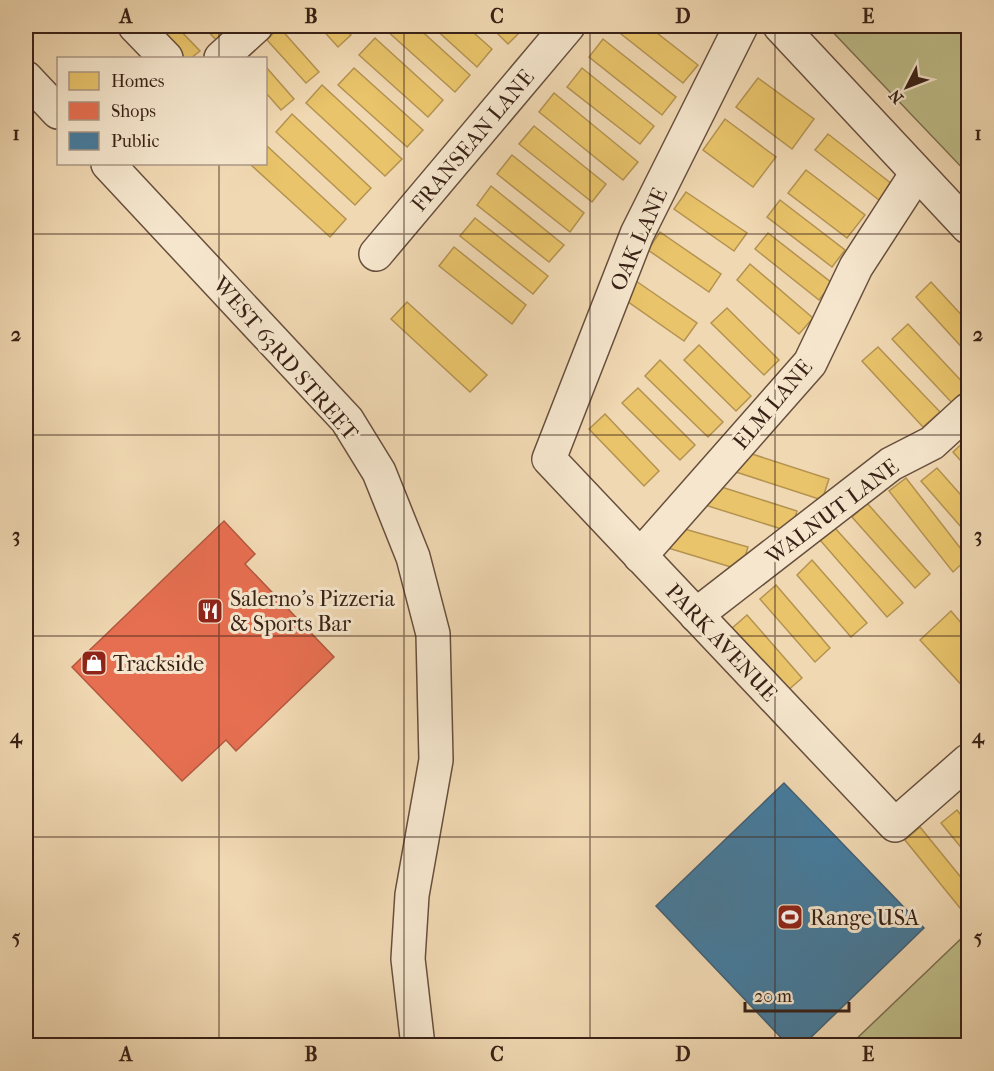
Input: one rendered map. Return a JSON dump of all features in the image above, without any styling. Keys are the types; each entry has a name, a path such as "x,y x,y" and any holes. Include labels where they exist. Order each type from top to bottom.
{"street":[{"path":"135,26 165,57"},
{"path":"222,57 256,26"},
{"name":"FRANSEAN LANE","path":"376,254 568,26"},
{"name":"OAK LANE","path":"549,459 637,234 741,26"},
{"path":"780,26 969,227"},
{"path":"26,78 57,111"},
{"name":"WEST 63RD STREET","path":"109,165 346,420 379,472 413,557 433,634 436,760 411,906 408,959 418,1046"},
{"name":"ELM LANE","path":"640,556 810,363 856,267 917,173"},
{"name":"WALNUT LANE","path":"696,615 891,464 932,443 969,410"},
{"name":"PARK AVENUE","path":"549,459 895,825 969,761"}],"shaded area":[{"path":"827,26 968,26 968,174"},
{"path":"968,932 968,1045 850,1045"}],"building: Homes":[{"path":"144,26 176,26 200,51 192,57 174,57"},
{"path":"203,26 234,26 220,44"},
{"path":"319,26 342,26 351,35 338,47"},
{"path":"390,26 416,26 470,75 455,92 386,30"},
{"path":"432,26 466,26 492,49 477,67"},
{"path":"490,26 523,26 525,27 508,44"},
{"path":"611,26 648,26 698,65 683,83"},
{"path":"279,27 319,72 306,83 267,40"},
{"path":"375,38 443,100 428,117 359,55"},
{"path":"603,39 676,97 662,115 589,57"},
{"path":"267,68 294,99 281,110 267,94"},
{"path":"354,68 423,130 407,147 338,85"},
{"path":"582,68 654,126 640,144 567,87"},
{"path":"758,78 814,119 792,149 736,107"},
{"path":"322,85 402,159 385,176 306,103"},
{"path":"554,93 638,162 623,180 539,112"},
{"path":"292,114 371,188 355,205 276,132"},
{"path":"725,119 776,157 753,187 703,150"},
{"path":"534,126 606,184 592,202 519,144"},
{"path":"828,134 892,184 879,200 815,150"},
{"path":"267,146 346,219 330,237 251,165 267,165"},
{"path":"512,155 584,213 570,232 497,174"},
{"path":"806,170 865,215 847,238 788,193"},
{"path":"491,186 564,245 549,262 477,205"},
{"path":"686,192 747,233 734,251 674,209"},
{"path":"780,200 845,250 832,267 767,217"},
{"path":"475,218 548,276 533,294 460,236"},
{"path":"660,232 721,274 709,292 648,250"},
{"path":"768,233 832,283 819,300 755,249"},
{"path":"454,247 526,305 512,324 439,266"},
{"path":"750,264 813,318 799,334 737,280"},
{"path":"636,281 697,323 684,341 624,299"},
{"path":"931,282 968,322 968,354 916,297"},
{"path":"407,302 487,375 470,392 391,319"},
{"path":"727,308 779,360 764,375 711,323"},
{"path":"908,324 968,388 968,391 954,405 892,339"},
{"path":"699,345 751,396 736,411 684,360"},
{"path":"878,347 940,412 923,427 862,361"},
{"path":"660,360 723,422 708,437 645,376"},
{"path":"638,388 695,445 680,460 622,403"},
{"path":"605,414 659,471 644,486 589,429"},
{"path":"968,438 968,469 953,452"},
{"path":"743,451 829,479 822,500 736,472"},
{"path":"937,468 968,503 968,535 921,481"},
{"path":"906,478 968,558 953,572 889,491"},
{"path":"712,484 797,511 791,532 705,505"},
{"path":"867,503 930,574 915,588 852,517"},
{"path":"674,526 748,547 741,570 668,548"},
{"path":"834,527 903,603 887,617 820,540"},
{"path":"812,560 867,623 851,637 797,575"},
{"path":"776,585 830,648 815,662 760,599"},
{"path":"951,611 968,631 968,692 920,640"},
{"path":"747,615 802,678 786,692 731,629"},
{"path":"957,810 968,824 968,856 941,823"},
{"path":"920,827 968,886 968,918 905,840"}],"building: Shops":[{"name":"Salerno's Pizzeria & Sports Bar","path":"224,521 255,554 245,564 334,657 236,751 226,740 182,781 72,667"}],"building: Public":[{"name":"Range USA","path":"784,783 924,928 802,1046 789,1046 656,906"}],"place":[{"name":"Salerno's Pizzeria & Sports Bar","path":"210,611"},
{"name":"Trackside","path":"94,663"},
{"name":"Range USA","path":"790,917"}]}
